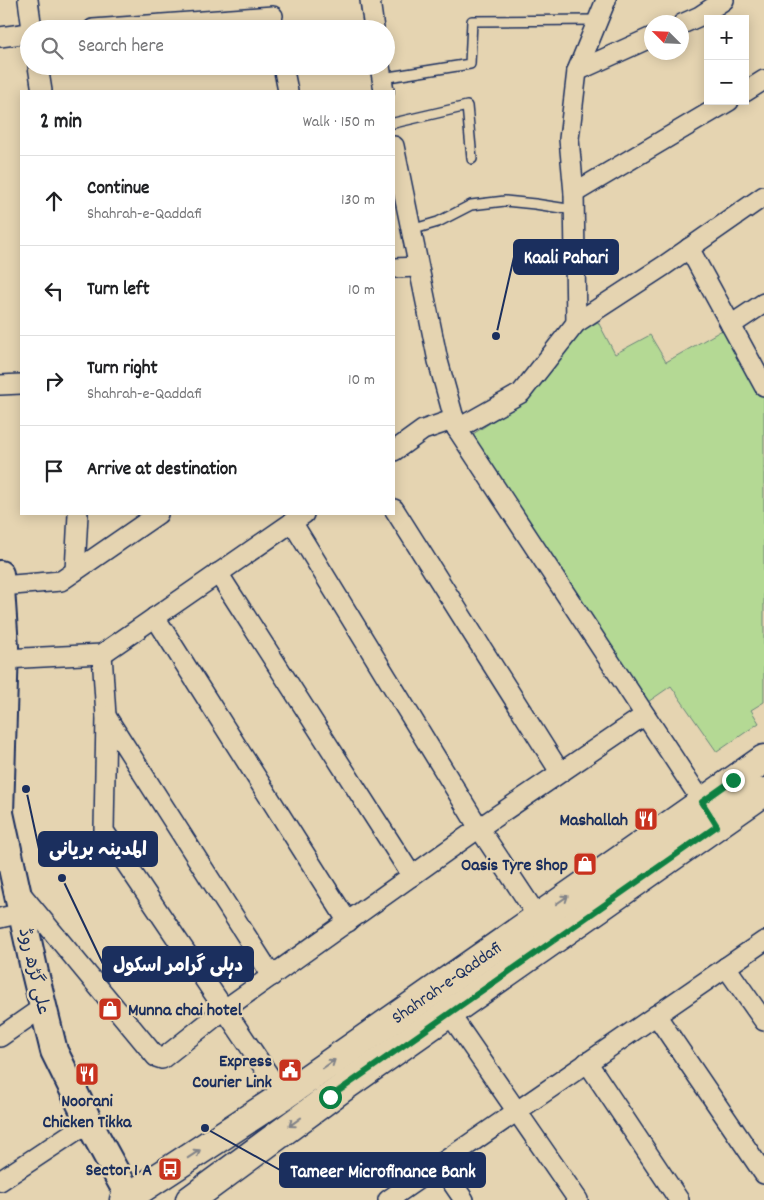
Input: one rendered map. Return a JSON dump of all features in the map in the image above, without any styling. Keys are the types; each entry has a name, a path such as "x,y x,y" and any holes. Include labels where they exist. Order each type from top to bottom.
{"main road":[{"name":"علی گڑھ روڈ","path":"1,580 4,659 0,813 16,887 11,916 43,1007 54,1052 128,1199"},
{"name":"Shahrah-e-Qaddafi","path":"128,1199 283,1096 764,759"},
{"name":"Shahrah-e-Qaddafi","path":"190,1200 330,1097 764,792"}],"street":[{"path":"28,0 31,20"},
{"path":"370,0 373,20"},
{"path":"576,323 574,201 569,138 577,71 606,0"},
{"path":"689,17 699,8 724,0"},
{"path":"208,20 272,15"},
{"path":"0,37 20,34"},
{"path":"577,71 644,42"},
{"path":"39,75 42,90"},
{"path":"285,75 288,90"},
{"path":"749,89 764,80"},
{"path":"574,201 723,105"},
{"path":"395,151 438,361 456,424 717,826"},
{"path":"395,450 424,430 456,424 521,393 576,323 764,196"},
{"path":"689,248 764,386"},
{"path":"395,268 418,267"},
{"path":"731,325 764,303"},
{"path":"0,386 20,384"},
{"path":"395,512 560,772"},
{"path":"75,571 78,515"},
{"path":"1,580 61,581 157,515"},
{"path":"4,659 102,654 298,518 479,828 538,917"},
{"path":"218,573 412,876"},
{"path":"156,617 348,922"},
{"path":"102,654 106,716 104,831 283,1096"},
{"path":"16,887 156,1057 162,1059 225,1009 479,828 645,715"},
{"path":"106,716 272,976"},
{"path":"388,1200 764,941"},
{"path":"726,967 764,1021"},
{"path":"0,1037 43,1007"},
{"path":"449,1013 578,1200"},
{"path":"656,1015 764,1174"},
{"path":"587,1062 679,1200"},
{"path":"0,1181 89,1122"},
{"path":"440,1164 464,1200"}],"lane":[{"path":"382,79 470,64 472,21 598,20"},
{"path":"395,122 467,106 472,159"},
{"path":"411,230 438,222 471,205 505,201 535,204 574,201"}],"green space":[{"path":"598,322 615,354 650,335 666,362 731,325 764,393 764,702 751,710 759,723 717,752 671,686 645,704 470,436 525,400 582,330"}],"place":[{"name":"Kaali Pahari","path":"496,336"},
{"name":"المدینہ بریانی","path":"26,789"},
{"name":"Mashallah","path":"646,819"},
{"name":"Oasis Tyre Shop","path":"585,864"},
{"name":"دہلی گرامر اسکول","path":"62,878"},
{"name":"Munna chai hotel","path":"110,1009"},
{"name":"Express Courier Link","path":"290,1070"},
{"name":"Noorani Chicken Tikka","path":"87,1074"},
{"name":"Tameer Microfinance Bank","path":"205,1128"},
{"name":"Sector 1 A","path":"170,1169"}],"route":[{"path":"330,1097 717,826 702,802 733,780"}]}
